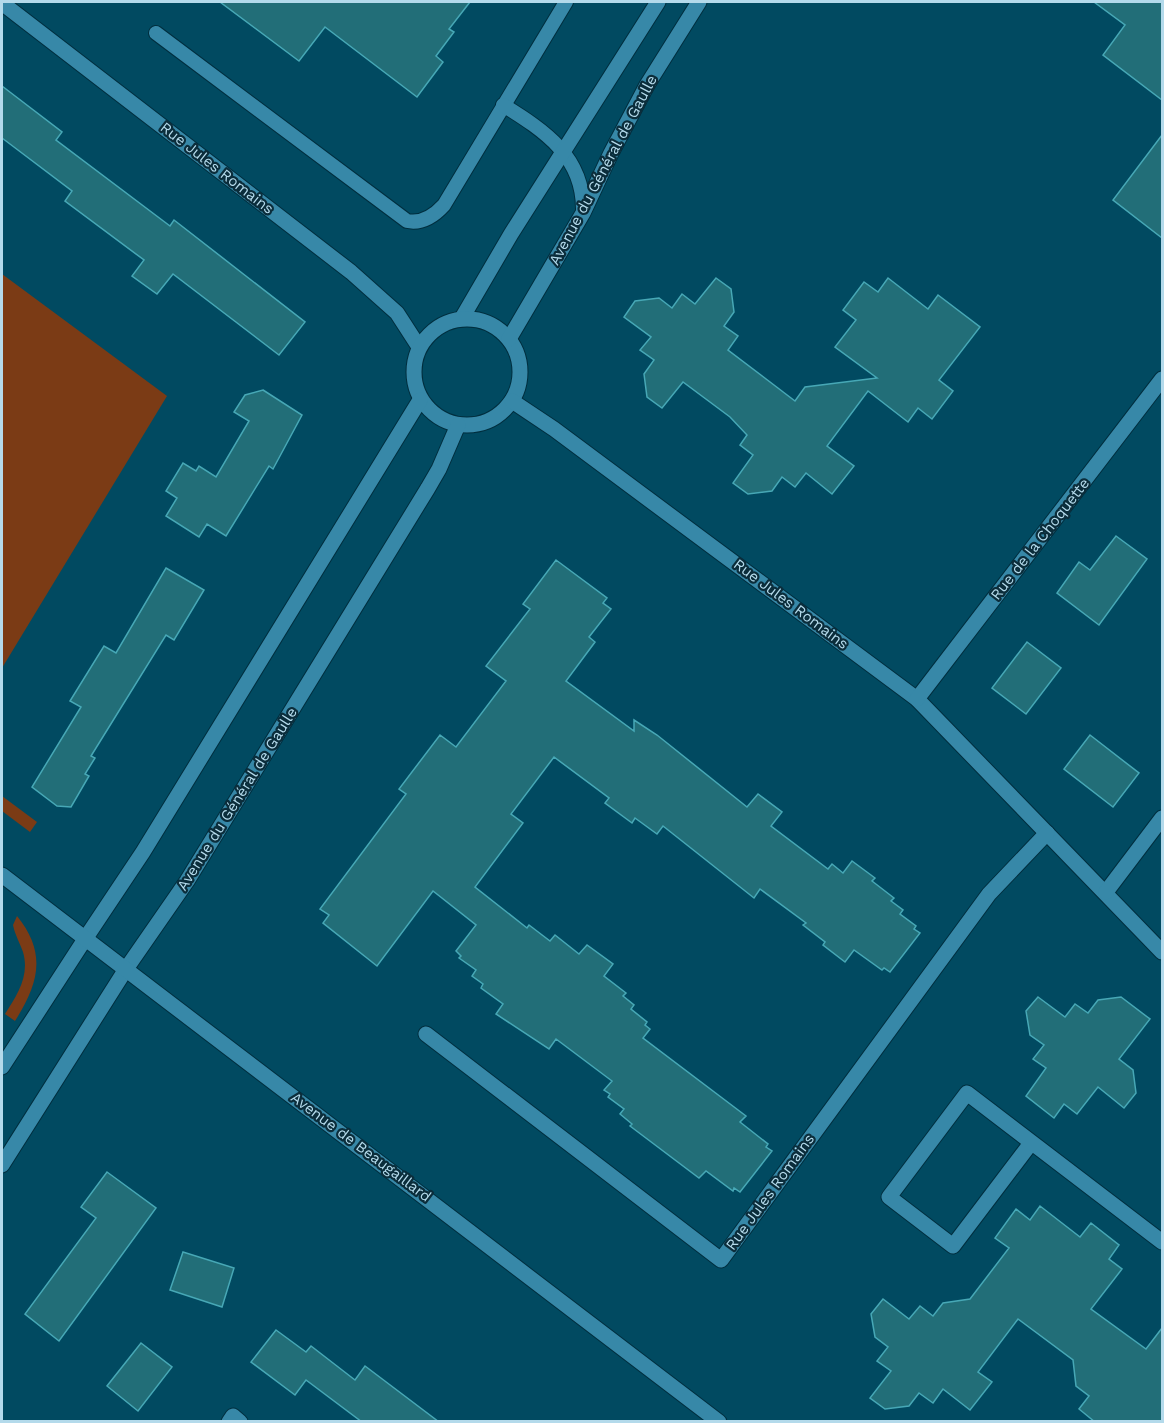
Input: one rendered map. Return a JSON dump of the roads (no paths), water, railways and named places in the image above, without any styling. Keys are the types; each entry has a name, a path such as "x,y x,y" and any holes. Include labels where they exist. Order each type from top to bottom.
{"street":[{"path":"462,318 563,151 658,2"},
{"name":"Avenue du Général de Gaulle","path":"509,339 583,213 647,85 699,2"},
{"name":"Rue Jules Romains","path":"2,3 351,272 397,313 419,347"},
{"path":"462,318 488,323 509,339 515,349 520,370 512,401 504,410 483,423 458,425 430,412 420,399 413,374 419,347 437,327 462,318"},
{"name":"Rue de la Choquette","path":"917,699 1162,379"},
{"path":"2,1067 143,852 420,399"},
{"name":"Rue Jules Romains","path":"512,401 554,429 917,699 1162,952"},
{"name":"Avenue du Général de Gaulle","path":"2,1165 126,969 187,881 434,478 458,425"},
{"path":"1106,892 1162,818"},
{"name":"Rue Jules Romains","path":"426,1034 720,1260 989,894 1047,833"},
{"name":"Avenue de Beaugaillard","path":"2,875 719,1422"},
{"path":"1031,1143 953,1246 889,1197 967,1093 1162,1242"},
{"path":"229,1422 233,1416 240,1422"}],"lane":[{"path":"156,33 407,221 416,222 431,217 444,205 566,2"},
{"path":"503,105 544,131 563,151 583,190 583,213"}]}
